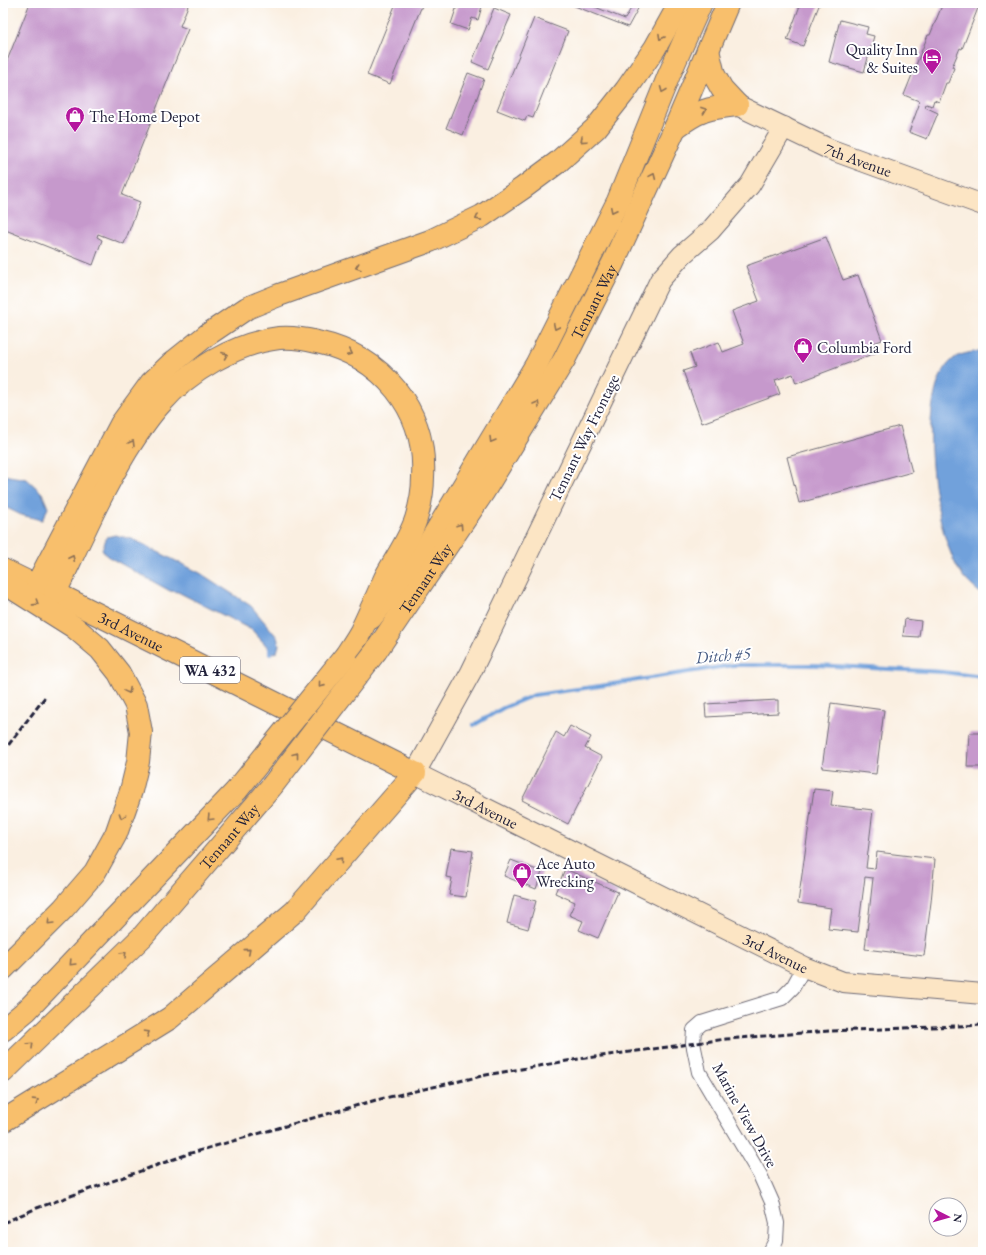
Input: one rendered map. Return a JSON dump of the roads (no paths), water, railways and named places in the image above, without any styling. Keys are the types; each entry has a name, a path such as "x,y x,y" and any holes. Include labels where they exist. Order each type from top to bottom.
{"main road":[{"path":"45,590 121,424 151,383 172,363 207,335 248,308 430,241 482,216 523,188 558,162 596,128 626,90 655,48 680,3"},
{"name":"Tennant Way","path":"3,1030 27,1010 237,790 346,654 360,633 426,548 536,366 618,201 669,75 701,3"},
{"name":"Tennant Way","path":"3,1072 143,936 272,786 376,651 484,491 564,360 613,263 675,128 728,3"},
{"path":"708,50 714,75 722,89 737,105"},
{"path":"675,128 692,115 713,107 737,105"},
{"name":"7th Avenue","path":"737,105 847,157 983,205"},
{"name":"Tennant Way Frontage","path":"415,773 471,672 660,280 682,255 710,231 750,185 784,126"},
{"path":"45,590 97,505 116,468 138,433 161,402 185,380 216,358 253,344 279,338 303,339 346,351 361,358 380,372 404,401 413,418 420,439 423,476 421,497 416,520 360,633"},
{"name":"3rd Avenue","path":"3,570 804,967 844,982 983,994"},
{"path":"3,582 74,627 100,649 119,674 136,705 141,732 138,762 131,791 116,834 94,872 63,909 3,969"},
{"path":"3,1121 170,1018 295,911 415,773"}],"street":[{"name":"Marine View Drive","path":"770,1252 776,1240 777,1223 772,1202 760,1175 699,1072 692,1043 694,1030 702,1023 782,998 793,987 804,967"}],"water":[{"path":"983,350 983,594 965,579 956,566 944,532 933,479 931,420 935,393 943,371 956,357"},
{"path":"3,475 27,479 42,493 48,508 42,520 21,515 3,506"},
{"path":"115,535 132,539 200,573 251,606 277,637 279,645 277,652 273,653 252,630 178,592 170,591 107,556 102,549 107,537"}],"waterway":[{"path":"270,645 270,654"},
{"name":"Ditch #5","path":"474,725 503,708 534,695 733,665 816,665 943,672 983,677"}],"railway":[{"path":"3,752 46,696"},
{"path":"3,1223 37,1208 191,1153 376,1100 486,1075 579,1059 726,1039 829,1031 983,1025"}],"place":[{"name":"Quality Inn & Suites","path":"932,75"},
{"name":"The Home Depot","path":"75,133"},
{"name":"Columbia Ford","path":"803,364"},
{"name":"Ace Auto Wrecking","path":"522,889"}]}
